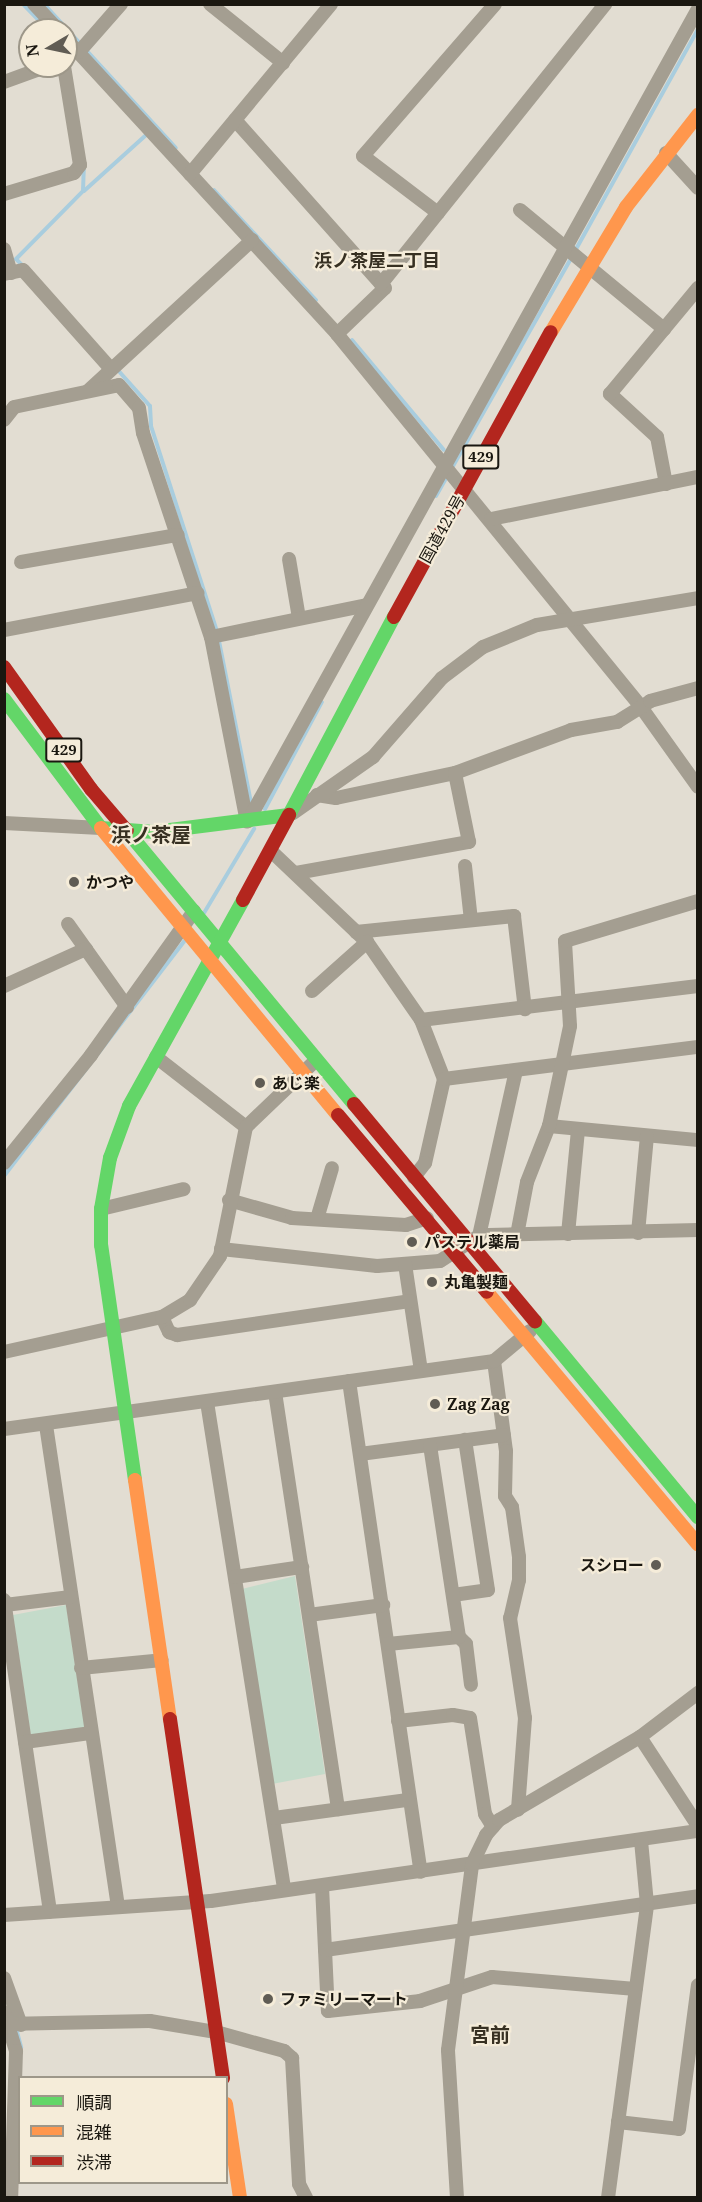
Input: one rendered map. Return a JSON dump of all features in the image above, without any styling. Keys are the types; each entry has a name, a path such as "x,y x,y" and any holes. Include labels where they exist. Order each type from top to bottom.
{"main road":[{"name":"国道429号","path":"223,2076 101,1245 101,1209 115,1139 156,1057 271,851 304,783 465,487 577,254 698,115"},
{"name":"429","path":"4,667 91,789 127,831"},
{"name":"429","path":"4,699 101,828"},
{"path":"101,828 127,831 255,821 289,815"},
{"path":"101,828 185,933 304,1071 698,1544"},
{"path":"127,831 414,1177 473,1239 537,1325 698,1516"},
{"path":"228,2117 240,2198"}],"street":[{"path":"34,4 47,18"},
{"path":"121,4 78,51 337,334 465,487 641,707 698,787"},
{"path":"210,4 283,63"},
{"path":"190,174 331,4"},
{"path":"438,213 363,156 495,4"},
{"path":"381,284 605,4"},
{"path":"255,821 368,605 577,254 694,8"},
{"path":"4,194 74,173 80,165 66,78"},
{"path":"235,120 385,288 337,334"},
{"path":"666,153 698,188"},
{"path":"520,210 577,254 664,329"},
{"path":"88,391 252,240"},
{"path":"4,249 8,274 23,270 113,368"},
{"path":"666,484 657,437 610,394 698,288"},
{"path":"4,420 14,407 119,385 139,408 143,433 198,593 216,636 255,821"},
{"path":"490,519 698,477"},
{"path":"21,562 178,535"},
{"path":"289,559 299,618"},
{"path":"4,630 198,593"},
{"path":"289,815 373,757 442,678 483,647 537,625 698,598"},
{"path":"216,636 368,605"},
{"path":"304,783 308,791 336,798 455,773 571,730 617,722 641,707 698,688"},
{"path":"296,873 469,842 455,773"},
{"path":"4,823 101,828"},
{"path":"271,851 367,942 421,1020 444,1079 425,1163 414,1177"},
{"path":"465,866 471,920"},
{"path":"517,1235 527,1182 549,1126 570,1026 565,941 698,901"},
{"path":"5,1161 198,915"},
{"path":"356,932 514,916 525,1009"},
{"path":"68,924 127,1007"},
{"path":"312,991 367,942"},
{"path":"4,986 86,949"},
{"path":"421,1020 568,1004 698,986"},
{"path":"444,1079 563,1066 698,1047"},
{"path":"156,1057 246,1127"},
{"path":"4,1352 112,1326 162,1317 190,1300 221,1249 229,1200 246,1127 316,1060"},
{"path":"473,1239 516,1071"},
{"path":"549,1126 698,1140"},
{"path":"568,1234 578,1130"},
{"path":"638,1233 647,1136"},
{"path":"317,1219 332,1168"},
{"path":"101,1209 184,1189"},
{"path":"229,1200 292,1218 406,1225 427,1218"},
{"path":"221,1249 377,1266 440,1261 473,1239 517,1235 698,1230"},
{"path":"405,1264 421,1371"},
{"path":"162,1317 169,1332 177,1335 410,1301"},
{"path":"4,1429 46,1425 494,1361 537,1325"},
{"path":"494,1361 504,1435 505,1496 512,1507 519,1557 519,1580 510,1618 525,1718 518,1810"},
{"path":"349,1381 383,1605 408,1800 421,1872"},
{"path":"275,1392 338,1809"},
{"path":"207,1402 284,1889"},
{"path":"46,1425 118,1907"},
{"path":"360,1454 504,1435"},
{"path":"453,1595 488,1590 465,1440"},
{"path":"430,1445 459,1637 466,1644 471,1685"},
{"path":"235,1577 302,1567"},
{"path":"5,1605 71,1597"},
{"path":"4,1600 10,1676 25,1742 50,1912"},
{"path":"309,1615 383,1605"},
{"path":"388,1644 459,1637"},
{"path":"81,1668 162,1660"},
{"path":"457,2198 448,2050 472,1864 493,1827 640,1737 698,1693"},
{"path":"398,1721 453,1715 470,1718 485,1814 493,1827"},
{"path":"25,1742 91,1733"},
{"path":"640,1737 698,1826"},
{"path":"274,1818 408,1800"},
{"path":"4,1915 197,1902 698,1831"},
{"path":"608,2198 647,1904 641,1840"},
{"path":"322,1886 328,2011 420,2001 492,1977 635,1989"},
{"path":"325,1950 698,1896"},
{"path":"4,1978 12,2023 9,2112 11,2198"},
{"path":"618,2122 679,2129 691,2094 698,1985"},
{"path":"12,2023 129,2020 216,2032 284,2051 292,2058 299,2184 306,2198"}],"green space":[{"path":"295,1576 325,1774 272,1784 242,1589"},
{"path":"66,1605 85,1729 31,1737 13,1615"}],"waterway":[{"path":"23,4 36,18"},
{"path":"44,4 176,148"},
{"path":"575,251 698,29"},
{"path":"84,191 146,135"},
{"path":"22,265 16,259 83,191 84,167"},
{"path":"214,190 316,300"},
{"path":"436,496 572,257"},
{"path":"352,340 444,450"},
{"path":"116,368 150,406 151,426 217,631 251,803"},
{"path":"265,809 322,702"},
{"path":"204,913 254,829"},
{"path":"4,1176 184,941"},
{"path":"16,2028 21,2047"}],"traffic: fast":[{"path":"4,699 101,828 154,832 289,815 394,617"},
{"path":"127,831 354,1104"},
{"path":"135,1480 101,1245 101,1209 110,1158 129,1106 243,900"},
{"path":"535,1321 698,1517"}],"traffic: slow":[{"path":"551,332 626,207 698,115"},
{"path":"101,828 338,1115"},
{"path":"487,1292 698,1544"},
{"path":"135,1480 170,1719"},
{"path":"228,2117 240,2198"}],"traffic: jam":[{"path":"394,617 551,332"},
{"path":"4,667 91,789 127,831"},
{"path":"243,900 289,815"},
{"path":"354,1104 535,1321"},
{"path":"338,1115 487,1292"},
{"path":"170,1719 223,2076"}],"place":[{"name":"かつや","path":"74,882"},
{"name":"あじ楽","path":"260,1083"},
{"name":"パステル薬局","path":"412,1242"},
{"name":"丸亀製麺","path":"432,1282"},
{"name":"Zag Zag","path":"435,1404"},
{"name":"スシロー","path":"656,1565"},
{"name":"ファミリーマート","path":"268,1999"}],"district":[{"name":"浜ノ茶屋二丁目","path":"377,260"},
{"name":"浜ノ茶屋","path":"151,834"},
{"name":"宮前","path":"490,2034"}]}
